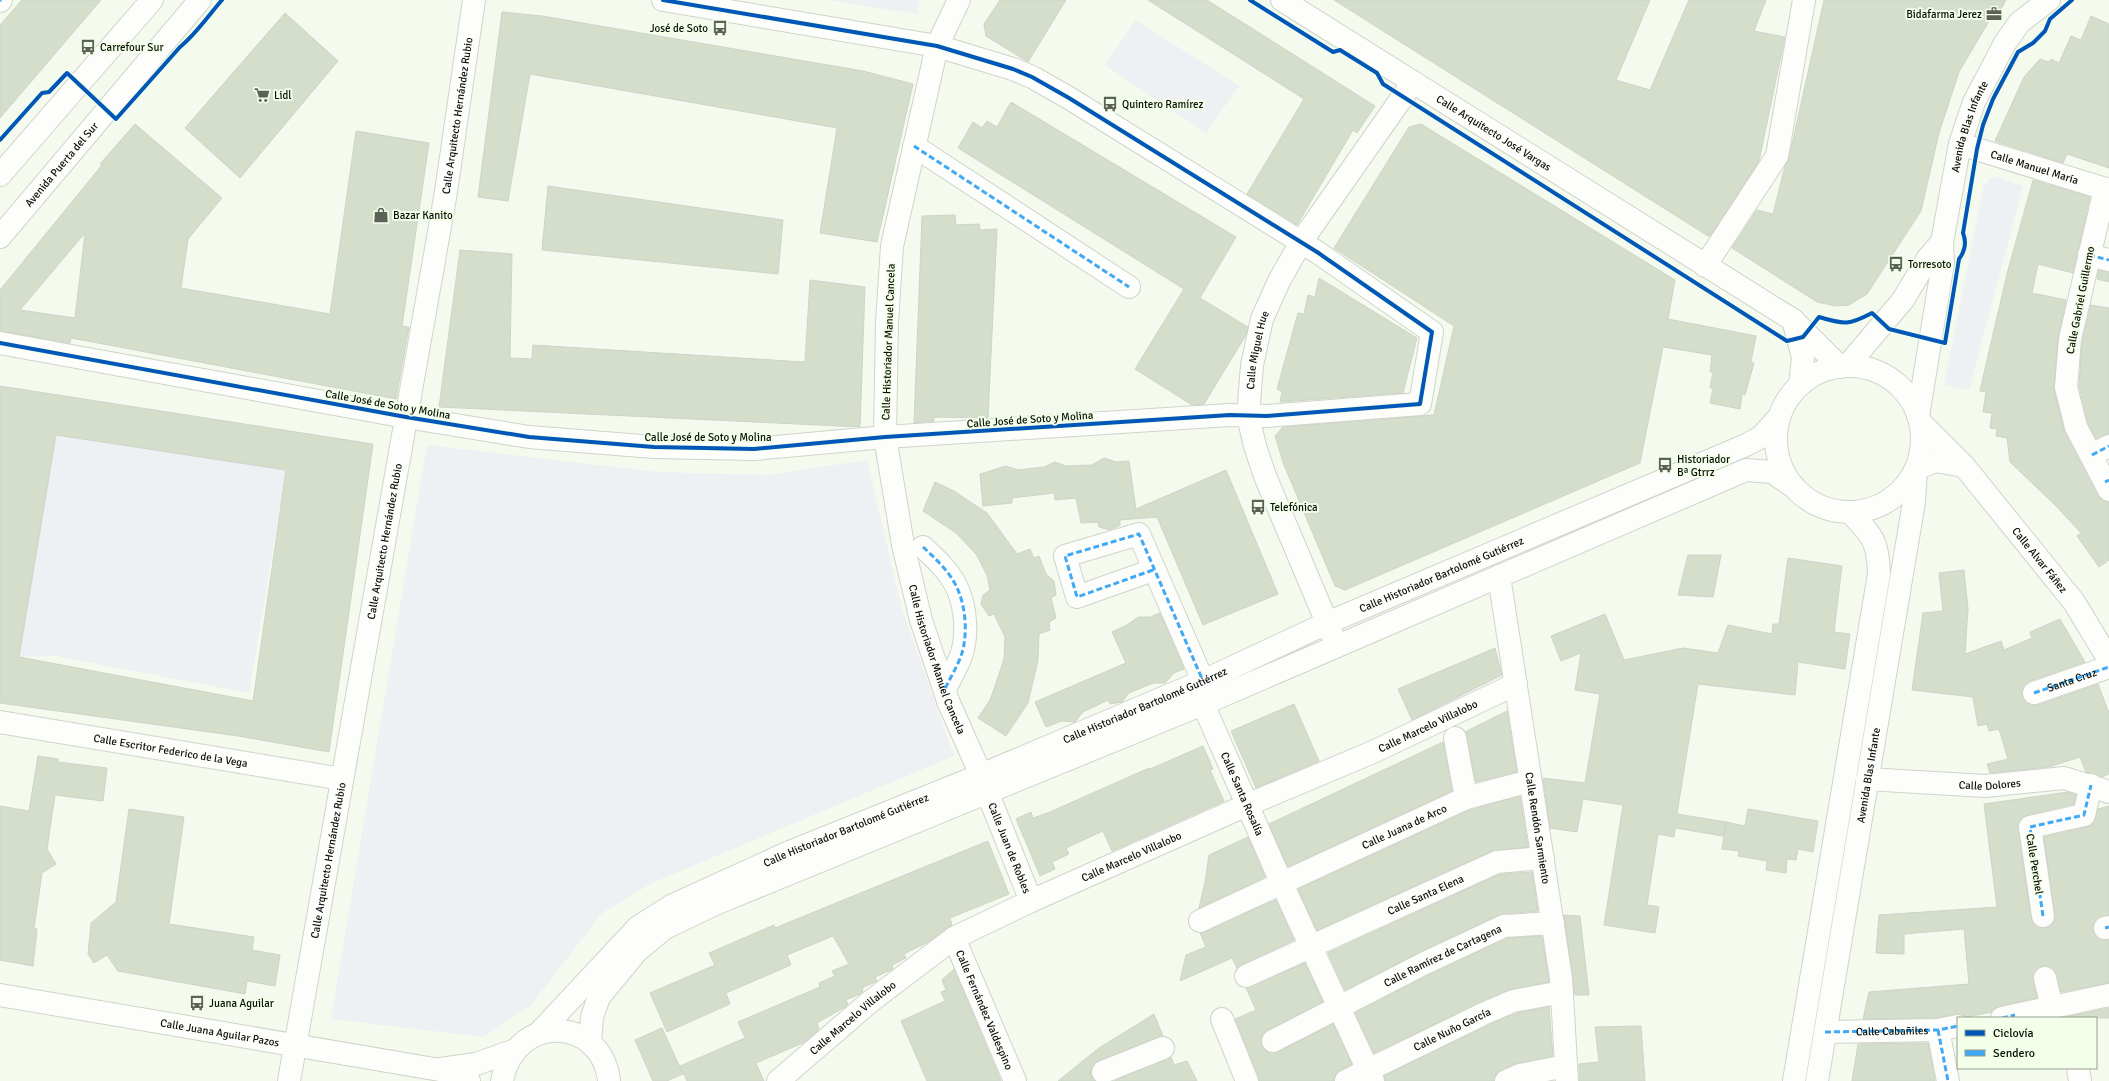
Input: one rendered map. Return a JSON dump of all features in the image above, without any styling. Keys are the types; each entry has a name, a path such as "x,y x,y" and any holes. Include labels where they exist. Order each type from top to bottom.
{"street":[{"path":"0,175 152,0"},
{"name":"Avenida Puerta del Sur","path":"0,237 200,0"},
{"name":"Calle Arquitecto Hernández Rubio","path":"289,1081 445,198 474,0"},
{"path":"664,0 937,46 994,62 1032,77 1069,98 1301,242"},
{"name":"Calle Historiador Manuel Cancela","path":"959,0 937,46 892,246 887,322 885,437 903,545 921,620 944,689 984,784"},
{"name":"Calle Arquitecto José Vargas","path":"1282,0 1792,320 1843,366"},
{"path":"1705,266 1777,156 1804,0"},
{"name":"Avenida Blas Infante","path":"1919,419 1943,263 1942,242 1960,144 1974,102 2005,43 2020,22 2028,0"},
{"name":"Avenida Blas Infante","path":"2020,22 2049,0"},
{"name":"Calle Miguel Hue","path":"1336,645 1265,476 1255,446 1248,416 1252,366 1262,319 1279,281 1301,242 1413,82"},
{"name":"Calle Manuel María","path":"1960,144 2107,189"},
{"path":"914,146 1129,288"},
{"name":"Calle Gabriel Guillermo","path":"2107,189 2099,257 2070,339 2066,387 2076,427 2100,450 2108,484"},
{"name":"Calle José de Soto y Molina","path":"0,343 406,417 529,437 654,447 754,449 885,437 1275,415 1420,404 1432,332 1301,242"},
{"path":"1843,366 1903,300 1928,258 1942,242"},
{"path":"1792,320 1803,357 1800,385"},
{"path":"1843,366 1866,368 1895,382 1906,394 1919,419 1922,446 1916,469 1898,494 1876,507 1852,513 1830,510 1810,502 1794,487 1781,466 1776,442 1779,417 1787,400 1800,385 1822,371 1843,366"},
{"name":"Calle Historiador Bartolomé Gutiérrez","path":"590,1043 592,1017 599,997 637,951 665,928 715,904 984,784 1327,623 1746,445 1761,437 1779,417"},
{"name":"Calle Alvar Fáñez","path":"1919,419 1964,466 2074,602 2109,660"},
{"path":"1916,469 1935,461 1964,466"},
{"name":"Avenida Blas Infante","path":"1817,1081 1914,502 1916,469"},
{"name":"Calle Historiador Bartolomé Gutiérrez","path":"539,1033 638,927 670,906 778,857 1203,704 1336,645 1746,470 1772,472 1794,487"},
{"name":"Avenida Blas Infante","path":"1794,1081 1880,574 1879,552 1871,534 1852,513"},
{"path":"923,547 942,566 958,589 963,610 965,631 961,655 944,689"},
{"path":"1154,570 1203,681"},
{"name":"Calle Rendón Sarmiento","path":"1499,576 1553,922 1562,992 1566,1074"},
{"name":"Santa Cruz","path":"2034,693 2109,667"},
{"name":"Calle Marcelo Villalobo","path":"778,1081 871,1002 954,938 1031,901 1247,805 1372,752 1516,684"},
{"name":"Calle Santa Rosalía","path":"1203,704 1282,884 1371,1075"},
{"name":"Calle Escritor Federico de la Vega","path":"0,722 342,779"},
{"path":"1455,738 1466,798"},
{"name":"Calle Dolores","path":"1867,779 1984,786 2064,778 2100,788"},
{"name":"Calle Juana de Arco","path":"1200,921 1466,798 1530,781"},
{"name":"Calle Juan de Robles","path":"984,784 1031,901"},
{"name":"Calle Perchel","path":"2043,916 2030,827 2084,815 2100,788"},
{"name":"Calle Santa Elena","path":"1246,976 1496,862 1543,858"},
{"name":"Calle Ramírez de Cartagena","path":"1273,1041 1338,1007 1504,926 1553,922"},
{"name":"Calle Fernández Valdespino","path":"954,938 1015,1081"},
{"path":"2044,978 2064,1010"},
{"name":"Calle Nuño García","path":"1346,1081 1371,1075 1483,1014 1513,1001 1562,992"},
{"name":"Calle Juana Aguilar Pazos","path":"0,995 440,1070 469,1081"},
{"path":"2008,1017 2064,1010 2109,995"},
{"path":"1222,1019 1248,1081"},
{"path":"1948,1028 1948,1081"},
{"name":"Calle Cabañiles","path":"1825,1032 1948,1028"},
{"name":"Calle Historiador Bartolomé Gutiérrez","path":"502,1081 505,1066 513,1051 525,1040 539,1033 557,1030 574,1034 590,1043 601,1055 608,1070 609,1081"},
{"path":"1102,1069 1163,1048"},
{"name":"Calle Juana Aguilar Pazos","path":"440,1070 476,1064 513,1051"},
{"path":"2078,1069 2080,1081"},
{"path":"1506,1081 1520,1075 1566,1074"}],"shaded area":[{"path":"829,0 920,0 917,14"},
{"path":"1136,20 1239,86 1206,133 1105,65"},
{"path":"1993,176 2023,186 1969,390 1944,385 1984,185"},
{"path":"56,435 286,470 249,693 56,656 19,657"},
{"path":"427,445 658,472 767,475 867,460 902,609 954,756 652,883 602,913 531,1005 484,1037 331,1019"}],"building":[{"path":"22,0 101,0 0,118 0,25"},
{"path":"1000,0 1066,0 1028,62 986,36 984,24"},
{"path":"1148,0 1207,0 1375,106 1357,133 1353,130 1297,225 1247,194 1304,99"},
{"path":"1334,0 1650,0 1616,80 1650,90 1689,0 1766,0 1754,31 1785,37 1759,161 1711,235 1708,236"},
{"path":"1824,0 2006,0 1996,19 1992,16 1959,72 1939,133 1921,211 1867,294 1849,305 1836,306 1817,302 1732,248 1757,210 1773,214 1785,166 1789,158"},
{"path":"502,12 542,16 863,71 913,84 877,242 820,233 837,128 530,74 508,201 478,197"},
{"name":"Lidl","path":"285,13 338,61 240,178 185,128"},
{"path":"2091,16 2109,24 2109,168 2067,154 2063,163 1995,141 2024,77 2040,59 2049,62 2051,59 2059,63 2071,36 2081,40"},
{"path":"1011,102 1236,237 1200,298 1248,327 1246,335 1204,404 1192,405 1135,369 1184,289 958,148 973,122 982,128 987,121 997,127"},
{"path":"135,124 222,198 188,239 181,288 330,314 356,131 429,143 402,326 409,327 396,399 71,338 70,343 0,331 0,290 102,165 100,164","holes":["85,233 75,318 20,310"]},
{"path":"1421,124 1675,280 1668,319 1756,336 1751,362 1754,363 1745,395 1742,394 1740,409 1710,403 1713,388 1710,388 1713,372 1710,372 1712,355 1663,347 1640,463 1345,590 1335,586 1284,465 1275,436 1283,427 1434,415 1454,326 1334,248 1409,127"},
{"path":"2033,180 2090,197 2073,273 2038,264 2032,293 2066,300 2058,338 2054,390 2065,433 2098,496 2103,501 2109,502 2109,560 2099,567 2077,536 2081,533 2056,506 2010,462 2007,438 1996,436 1997,429 1990,428 1992,413 1983,412 1986,392 1980,391 2008,270"},
{"path":"548,186 783,220 778,274 542,250"},
{"path":"955,215 956,225 979,224 980,230 997,229 988,418 934,417 934,421 914,423 922,216"},
{"path":"460,250 512,254 510,358 532,359 533,345 805,362 810,280 865,287 860,427 439,407"},
{"path":"2099,270 2109,272 2109,282 2097,279"},
{"path":"1319,278 1417,338 1403,393 1280,402 1282,392 1277,389 1298,313 1304,314 1308,295 1315,297"},
{"path":"2091,305 2109,308 2109,434 2096,439 2088,423 2079,386 2082,341"},
{"path":"0,386 373,444 329,752 238,736 0,703","holes":["56,435 286,470 253,701 19,657"]},
{"path":"1104,458 1116,462 1129,461 1136,509 1226,470 1278,594 1203,625 1157,517 1120,520 1120,525 1110,530 1099,527 1098,522 1081,523 1076,498 1055,500 1054,493 1012,498 1012,503 983,506 980,474 1006,466 1018,470 1044,467 1055,462 1066,466 1092,465"},
{"path":"935,482 954,491 987,513 1017,554 1030,549 1034,558 1039,556 1046,574 1054,581 1056,595 1051,598 1056,618 1049,622 1050,630 1039,634 1038,660 1028,703 1006,736 978,718 990,700 1004,659 1005,637 994,614 989,616 981,604 983,595 990,590 987,575 976,554 956,533 923,511"},
{"path":"1688,555 1721,555 1713,597 1678,595"},
{"path":"1788,558 1842,566 1834,632 1850,634 1845,669 1798,662 1795,695 1698,684 1677,814 1726,822 1723,836 1675,828 1674,837 1658,834 1647,905 1659,907 1655,933 1604,925 1623,805 1583,799 1577,832 1550,828 1543,778 1585,783 1600,694 1575,690 1581,653 1561,661 1551,636 1605,614 1624,660 1683,648 1718,653 1728,625 1772,634 1773,624 1779,624"},
{"path":"1964,570 1968,609 1965,654 2001,641 2004,650 2032,638 2030,632 2060,619 2085,662 2030,681 2024,685 2022,697 2026,703 2038,705 2098,684 2109,713 2109,774 2102,777 2086,772 2080,757 2049,767 1990,773 1987,764 2008,759 1999,729 1989,731 1987,724 1978,726 1973,697 1912,690 1923,613 1943,611 1939,573"},
{"path":"1160,613 1184,669 1174,673 1165,683 1153,683 1129,693 1122,702 1110,704 1108,700 1083,712 1075,722 1062,721 1046,727 1035,702 1126,663 1112,632 1127,625 1138,617 1150,617"},
{"path":"1495,648 1502,675 1412,720 1398,689"},
{"path":"1294,704 1319,761 1256,788 1231,731"},
{"path":"1507,711 1517,772 1476,782 1465,732"},
{"path":"1443,742 1452,791 1288,867 1269,824"},
{"path":"1203,746 1213,769 1210,770 1224,801 1112,851 1103,831 1066,848 1069,854 1052,862 1055,869 1040,876 1016,819 1031,812 1033,818 1050,812"},
{"path":"38,756 58,759 58,762 107,768 103,801 55,795 47,849 56,864 42,873 34,928 37,929 33,966 0,960 0,806 29,811"},
{"path":"2068,792 2076,795 2074,804 2027,815 2018,823 2031,918 2033,924 2044,928 2051,926 2055,920 2044,837 2087,827 2093,824 2098,809 2109,806 2109,915 2096,919 2093,925 2093,931 2101,940 2109,940 2109,983 2061,992 2054,970 2049,966 2043,966 2037,969 2033,975 2037,998 1999,1006 1992,1012 1967,1017 1956,1014 1937,1018 1863,1019 1869,992 1969,984 1964,929 1904,934 1904,954 1876,953 1879,915 1997,907 1984,804"},
{"path":"1520,796 1528,847 1492,851 1317,930 1298,889 1470,810"},
{"path":"129,809 184,817 169,924 254,937 252,950 280,955 275,986 247,981 245,994 118,971 107,955 94,963 88,954 91,923 116,902"},
{"path":"1748,809 1818,821 1813,852 1798,849 1796,860 1787,859 1786,873 1766,870 1767,861 1738,856 1739,851 1722,849 1726,822 1745,826"},
{"path":"1248,837 1265,877 1199,908 1209,855"},
{"path":"988,841 1009,894 950,918 952,925 928,942 904,954 906,958 892,965 893,969 875,977 877,981 862,988 863,991 860,994 846,1000 848,1004 845,1007 817,1023 819,1029 805,1042 756,1063 764,1081 687,1081 680,1066 745,1038 738,1022 820,987 819,983 835,976 832,971 849,964 833,936 787,955 791,965 726,993 730,1004 667,1032 650,993 715,965 709,953 774,925 775,928"},
{"path":"1532,872 1538,911 1499,915 1420,952 1345,990 1328,953 1500,874"},
{"path":"1276,900 1294,940 1237,968 1232,958 1180,981 1186,955 1206,947 1200,933"},
{"path":"1564,915 1580,916 1589,995 1575,995"},
{"path":"1542,936 1549,982 1508,990 1374,1053 1355,1013 1431,974 1507,938"},
{"path":"1305,963 1323,1002 1267,1030 1262,1035 1262,1046 1267,1052 1278,1052 1333,1024 1352,1064 1336,1074 1334,1081 1259,1081 1235,1019 1256,1010 1246,988"},
{"path":"954,969 1001,1081 927,1081 901,1021 945,1001 941,992 946,990 942,980"},
{"path":"1549,1007 1553,1056 1515,1064 1496,1073 1494,1081 1385,1081 1384,1076 1488,1025 1517,1013"},
{"path":"2109,1008 2109,1018 2066,1017"},
{"path":"1154,1014 1163,1036 1098,1061 1091,1070 1091,1076 1095,1081 1058,1081 1099,1048"},
{"path":"1641,1026 1645,1081 1579,1081 1579,1064 1599,1062 1595,1027"},
{"path":"662,1028 683,1074 667,1081 653,1081 635,1040"},
{"path":"1928,1043 1935,1081 1852,1081 1858,1044"},
{"path":"1171,1057 1174,1065 1187,1061 1197,1081 1114,1081"}],"marked path":[{"path":"914,146 1129,287"},
{"path":"2089,255 2109,260"},
{"path":"2092,455 2109,446"},
{"path":"2105,482 2109,480"},
{"path":"1153,570 1077,597 1065,556 1139,534 1203,681"},
{"path":"923,547 947,572 958,590 963,606 965,640 959,660 945,689"},
{"path":"2034,693 2109,667"},
{"path":"2043,916 2030,827 2084,815 2091,785"},
{"path":"2105,928 2109,927"},
{"path":"2006,1017 2015,1015"},
{"path":"1825,1032 1938,1030 1957,1026"},
{"path":"1938,1030 1948,1081"}],"cycle path":[{"path":"0,140 42,93 49,92 67,73 116,119 180,47 197,31 222,0"},
{"path":"0,343 406,417 529,437 654,447 754,449 885,437 1230,415 1267,416 1420,404 1432,332 1317,252 1069,98 1032,77 1013,69 937,46 663,0"},
{"path":"1250,0 1333,52 1340,50 1377,73 1383,84 1787,341 1803,337 1819,317 1841,322 1852,322 1872,313 1889,329 1945,343 1959,259 1965,247 1963,233 1977,149 1983,125 1993,99 2018,52 2033,43 2045,31 2050,19 2072,0"}],"place":[{"name":"Bidafarma Jerez","path":"1994,14"},
{"name":"José de Soto","path":"720,28"},
{"name":"Carrefour Sur","path":"88,47"},
{"name":"Lidl","path":"262,95"},
{"name":"Quintero Ramírez","path":"1110,104"},
{"name":"Bazar Kanito","path":"381,215"},
{"name":"Torresoto","path":"1896,264"},
{"name":"Historiador Bª Gtrrz","path":"1665,465"},
{"name":"Telefónica","path":"1258,507"},
{"name":"Juana Aguilar","path":"197,1003"}]}
